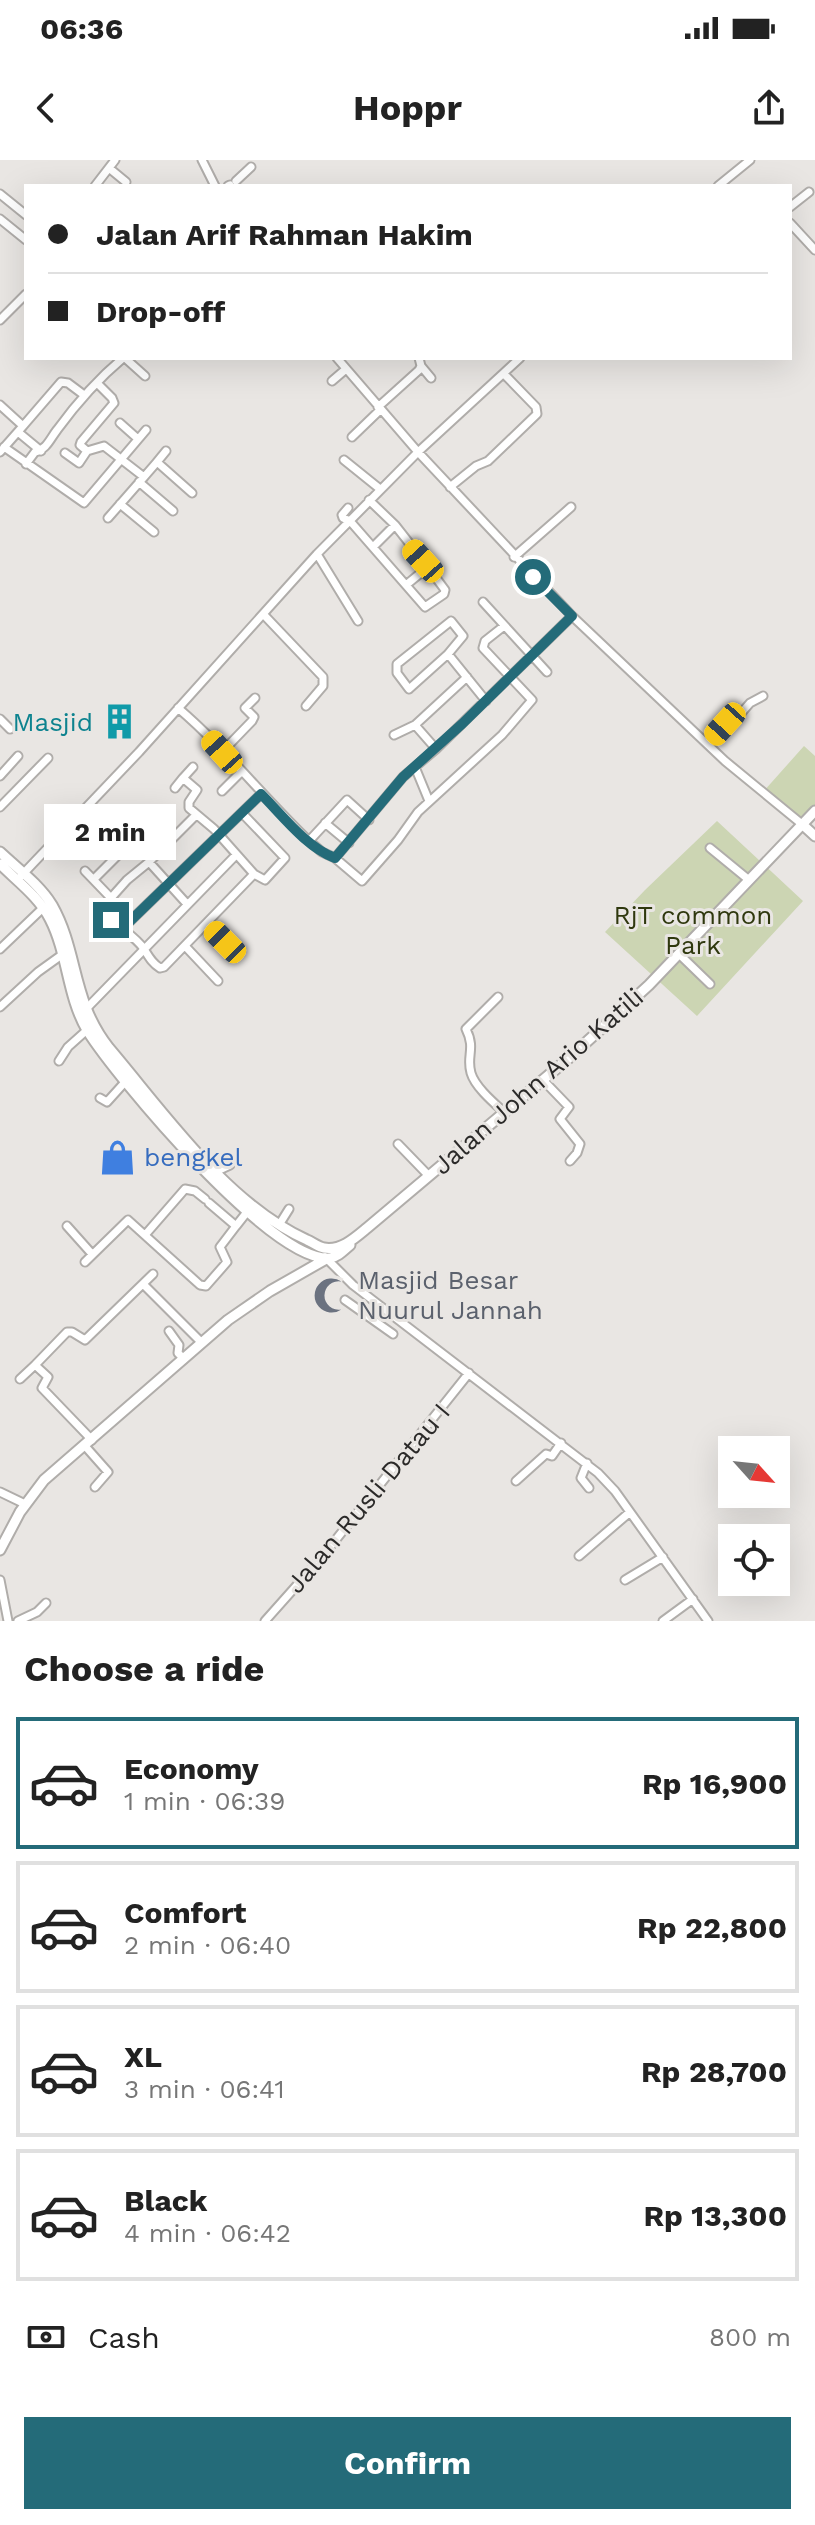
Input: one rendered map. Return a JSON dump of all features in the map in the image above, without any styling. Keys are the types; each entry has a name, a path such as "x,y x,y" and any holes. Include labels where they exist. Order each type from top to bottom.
{"main road":[{"name":"Jalan John Ario Katili","path":"0,1550 25,1504 44,1480 228,1320 354,1239 505,1113 649,985 815,811"},
{"path":"803,825 815,836"},
{"path":"0,852 44,907 63,954 78,1013 87,1030 126,1081 202,1170 247,1212 299,1248 325,1255"},
{"path":"0,864 50,902 85,1010 103,1041 215,1172 245,1200 325,1255"}],"street":[{"path":"97,184 115,160"},
{"path":"202,160 214,184"},
{"path":"721,184 750,160"},
{"path":"231,184 251,167"},
{"path":"109,168 126,182"},
{"path":"731,177 736,184"},
{"path":"792,205 809,192"},
{"path":"0,194 24,213"},
{"path":"0,219 24,238"},
{"path":"792,225 815,250"},
{"path":"0,320 24,296"},
{"path":"26,464 35,452 41,451 84,395 122,360"},
{"path":"126,360 145,376"},
{"path":"339,360 418,452 572,616 708,743 803,825"},
{"path":"19,877 369,500 518,360"},
{"path":"352,437 420,362 431,378"},
{"path":"332,381 346,369"},
{"path":"450,487 476,466 488,461 537,414 536,407 504,374"},
{"path":"84,395 68,383 61,382 2,449 84,503 146,430"},
{"path":"87,451 80,444 114,403 97,383"},
{"path":"0,405 41,451"},
{"path":"120,423 138,439"},
{"path":"65,453 79,463 87,451 101,445 121,459 173,511"},
{"path":"108,518 166,451"},
{"path":"344,460 380,489"},
{"path":"157,462 192,493"},
{"path":"348,508 342,515 425,607 444,594 444,588 395,525 369,500"},
{"path":"120,504 154,532"},
{"path":"514,557 571,507"},
{"path":"373,547 395,525"},
{"path":"317,554 358,621"},
{"path":"406,585 428,567"},
{"path":"483,602 547,672"},
{"path":"264,615 323,677 323,686 306,706"},
{"path":"335,858 403,777 436,749 572,616"},
{"path":"451,621 463,636 448,654 409,689 397,673 397,664 451,621"},
{"path":"178,708 309,841 363,881 429,801 502,735 532,701 482,646 504,626"},
{"path":"448,654 486,701"},
{"path":"394,735 415,725 467,677"},
{"path":"708,743 729,720 740,721 750,703 763,696"},
{"path":"238,715 255,698"},
{"path":"222,752 252,721 254,717 245,708"},
{"path":"0,719 10,729"},
{"path":"415,725 436,749"},
{"path":"0,776 18,756"},
{"path":"0,807 48,758"},
{"path":"175,788 193,767"},
{"path":"415,767 429,801"},
{"path":"222,791 241,772"},
{"path":"183,778 196,788 188,805 196,815 254,874 267,879 285,858 242,813"},
{"path":"122,929 261,794"},
{"path":"309,841 347,800 369,820"},
{"path":"196,815 127,880 102,909 143,952 160,968 254,874"},
{"path":"325,823 349,843"},
{"path":"94,879 125,848"},
{"path":"710,848 749,880"},
{"path":"85,1010 236,855"},
{"path":"149,862 187,904"},
{"path":"85,871 111,898"},
{"path":"0,949 44,907"},
{"path":"207,924 225,942"},
{"path":"185,946 218,981"},
{"path":"0,1007 63,954"},
{"path":"679,954 710,984"},
{"path":"498,997 466,1029 472,1044 469,1063 472,1077 505,1113"},
{"path":"59,1061 68,1047 87,1030"},
{"path":"543,1080 569,1107 560,1119 580,1144 570,1161"},
{"path":"100,1098 107,1102 126,1081"},
{"path":"133,1108 142,1100"},
{"path":"398,1144 429,1176"},
{"path":"215,1172 230,1165"},
{"path":"145,1235 185,1189 195,1191 236,1226"},
{"path":"279,1225 289,1209"},
{"path":"85,1262 127,1220 204,1286 227,1262 220,1247 247,1212"},
{"path":"67,1226 92,1254"},
{"path":"325,1255 353,1285 587,1463 615,1491 708,1621"},
{"path":"20,1379 67,1332 85,1340 153,1274"},
{"path":"143,1284 202,1343"},
{"path":"345,1300 393,1334"},
{"path":"377,1322 389,1312"},
{"path":"169,1331 178,1343 177,1352 184,1359"},
{"path":"35,1365 48,1377 42,1388 108,1472 95,1487"},
{"name":"Jalan Rusli Datau I","path":"265,1621 322,1557 469,1373"},
{"path":"516,1481 546,1454 552,1456 561,1443"},
{"path":"587,1463 581,1478 589,1488"},
{"path":"0,1492 25,1504"},
{"path":"579,1556 630,1512"},
{"path":"625,1580 663,1557"},
{"path":"0,1580 8,1621"},
{"path":"663,1621 693,1599"},
{"path":"18,1621 37,1612 46,1603"}],"green space":[{"path":"804,746 815,756 815,809 801,824 763,792"},
{"name":"RjT common Park","path":"717,821 803,901 697,1016 605,932"}],"place":[{"name":"Masjid","path":"119,722"},
{"name":"bengkel","path":"118,1157"},
{"name":"Masjid Besar Nuurul Jannah","path":"332,1295"}],"route":[{"path":"111,920 122,929 261,794 309,841 335,858 403,777 436,749 572,616 533,577"}]}
